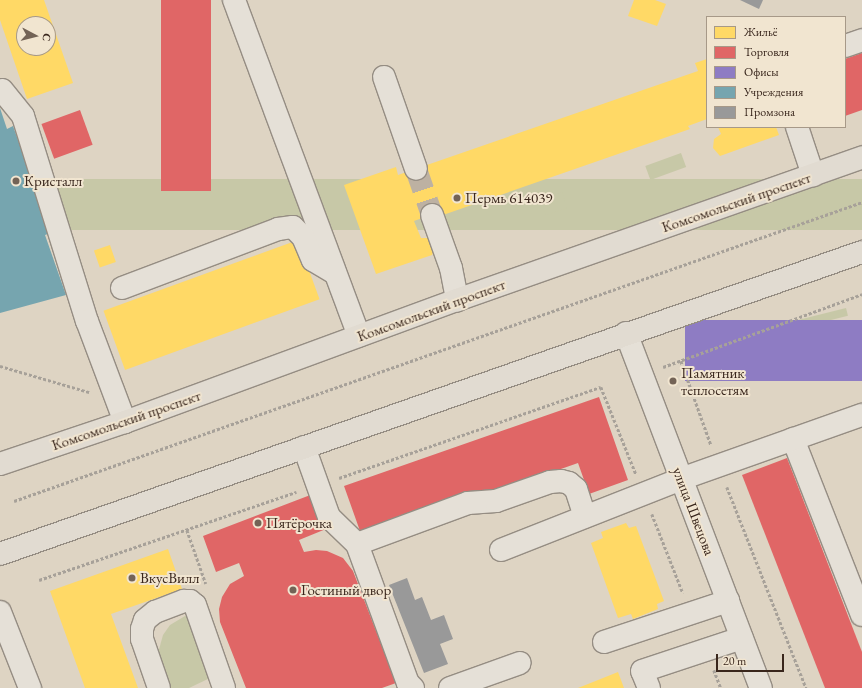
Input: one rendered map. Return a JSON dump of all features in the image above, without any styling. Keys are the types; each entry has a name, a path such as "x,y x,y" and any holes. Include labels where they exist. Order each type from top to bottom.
{"main road":[{"name":"Комсомольский проспект","path":"0,464 125,422 457,300 862,157"},
{"path":"0,554 626,333 862,252"}],"street":[{"path":"234,0 359,336"},
{"path":"846,46 862,40"},
{"path":"384,77 416,169"},
{"path":"1,88 23,116 87,321 125,422"},
{"path":"797,128 813,175"},
{"path":"432,214 451,268 457,300"},
{"path":"122,288 278,229 293,227 303,237 313,260 335,273"},
{"name":"улица Швецова","path":"626,333 761,688"},
{"path":"501,550 682,479 862,415"},
{"path":"793,439 854,569 862,615"},
{"path":"304,447 329,517 357,544 408,683 413,688"},
{"path":"357,544 468,503 496,501 550,482 562,481 569,483 576,489 585,517"},
{"path":"159,688 142,639 142,629 145,620 155,612 184,601 190,601 195,605 224,688"},
{"path":"604,642 728,601"},
{"path":"0,612 30,688"},
{"path":"649,688 642,671 742,638"},
{"path":"450,688 520,664"}],"path":[{"path":"14,501 862,202"},
{"path":"660,368 862,294"},
{"path":"681,360 719,466 806,688"},
{"path":"0,366 90,392"},
{"path":"601,387 691,613"},
{"path":"186,530 209,593 195,605"},
{"path":"706,650 721,688"}],"green space":[{"path":"681,153 686,167 650,180 645,166"},
{"path":"0,179 862,179 862,230 0,230"},
{"path":"562,192 567,208 546,215 541,198"},
{"path":"846,308 848,316 698,353 696,345"},
{"path":"185,616 190,616 210,678 189,688 168,688 158,653 163,635 170,625"}],"building: Жильё":[{"path":"0,0 44,0 50,16 16,16 16,56 56,56 56,34 73,83 27,99 0,20"},
{"path":"634,0 655,0 666,4 657,26 628,16"},
{"path":"706,59 706,119 688,126 690,129 443,215 442,211 414,221 421,238 429,238 436,245 432,255 376,274 344,185 396,167 398,175 698,71 695,63"},
{"path":"718,128 776,128 779,135 720,156 713,148 714,139 721,134"},
{"path":"298,240 320,299 125,370 103,311"},
{"path":"110,245 116,262 100,268 94,251"},
{"path":"626,523 629,528 636,526 664,601 657,604 658,609 633,619 631,614 618,618 591,543 603,538 601,532"},
{"path":"168,549 182,589 111,614 138,688 85,688 50,591"},
{"path":"618,672 624,688 578,688"}],"building: Торговля":[{"path":"161,0 211,0 211,191 161,191"},
{"path":"862,53 862,110 846,116 846,59"},
{"path":"80,110 93,145 54,159 41,124"},
{"path":"599,397 628,480 589,494 578,463 481,497 479,490 360,531 344,486"},
{"path":"787,458 862,652 862,688 825,688 742,475"},
{"name":"Гостиный двор","path":"313,494 326,529 299,540 304,552 316,550 327,551 343,558 353,571 396,683 382,688 246,688 220,622 219,609 222,597 230,584 244,576 239,563 216,572 203,536"}],"building: Офисы":[{"path":"685,320 862,320 862,381 685,381"}],"building: Учреждения":[{"name":"Кристалл","path":"0,108 7,129 13,126 51,233 45,235 66,295 0,313"}],"building: Промзона":[{"path":"740,0 763,0 759,9"},
{"path":"407,578 415,600 422,597 431,620 444,615 453,639 440,644 448,664 424,673 389,585"}],"tunnel":[{"path":"416,169 432,215"}],"place":[{"name":"Кристалл","path":"16,181"},
{"name":"Пермь 614039","path":"457,198"},
{"name":"Памятник теплосетям","path":"673,381"},
{"name":"Пятёрочка","path":"258,523"},
{"name":"ВкусВилл","path":"132,578"},
{"name":"Гостиный двор","path":"293,590"}]}
